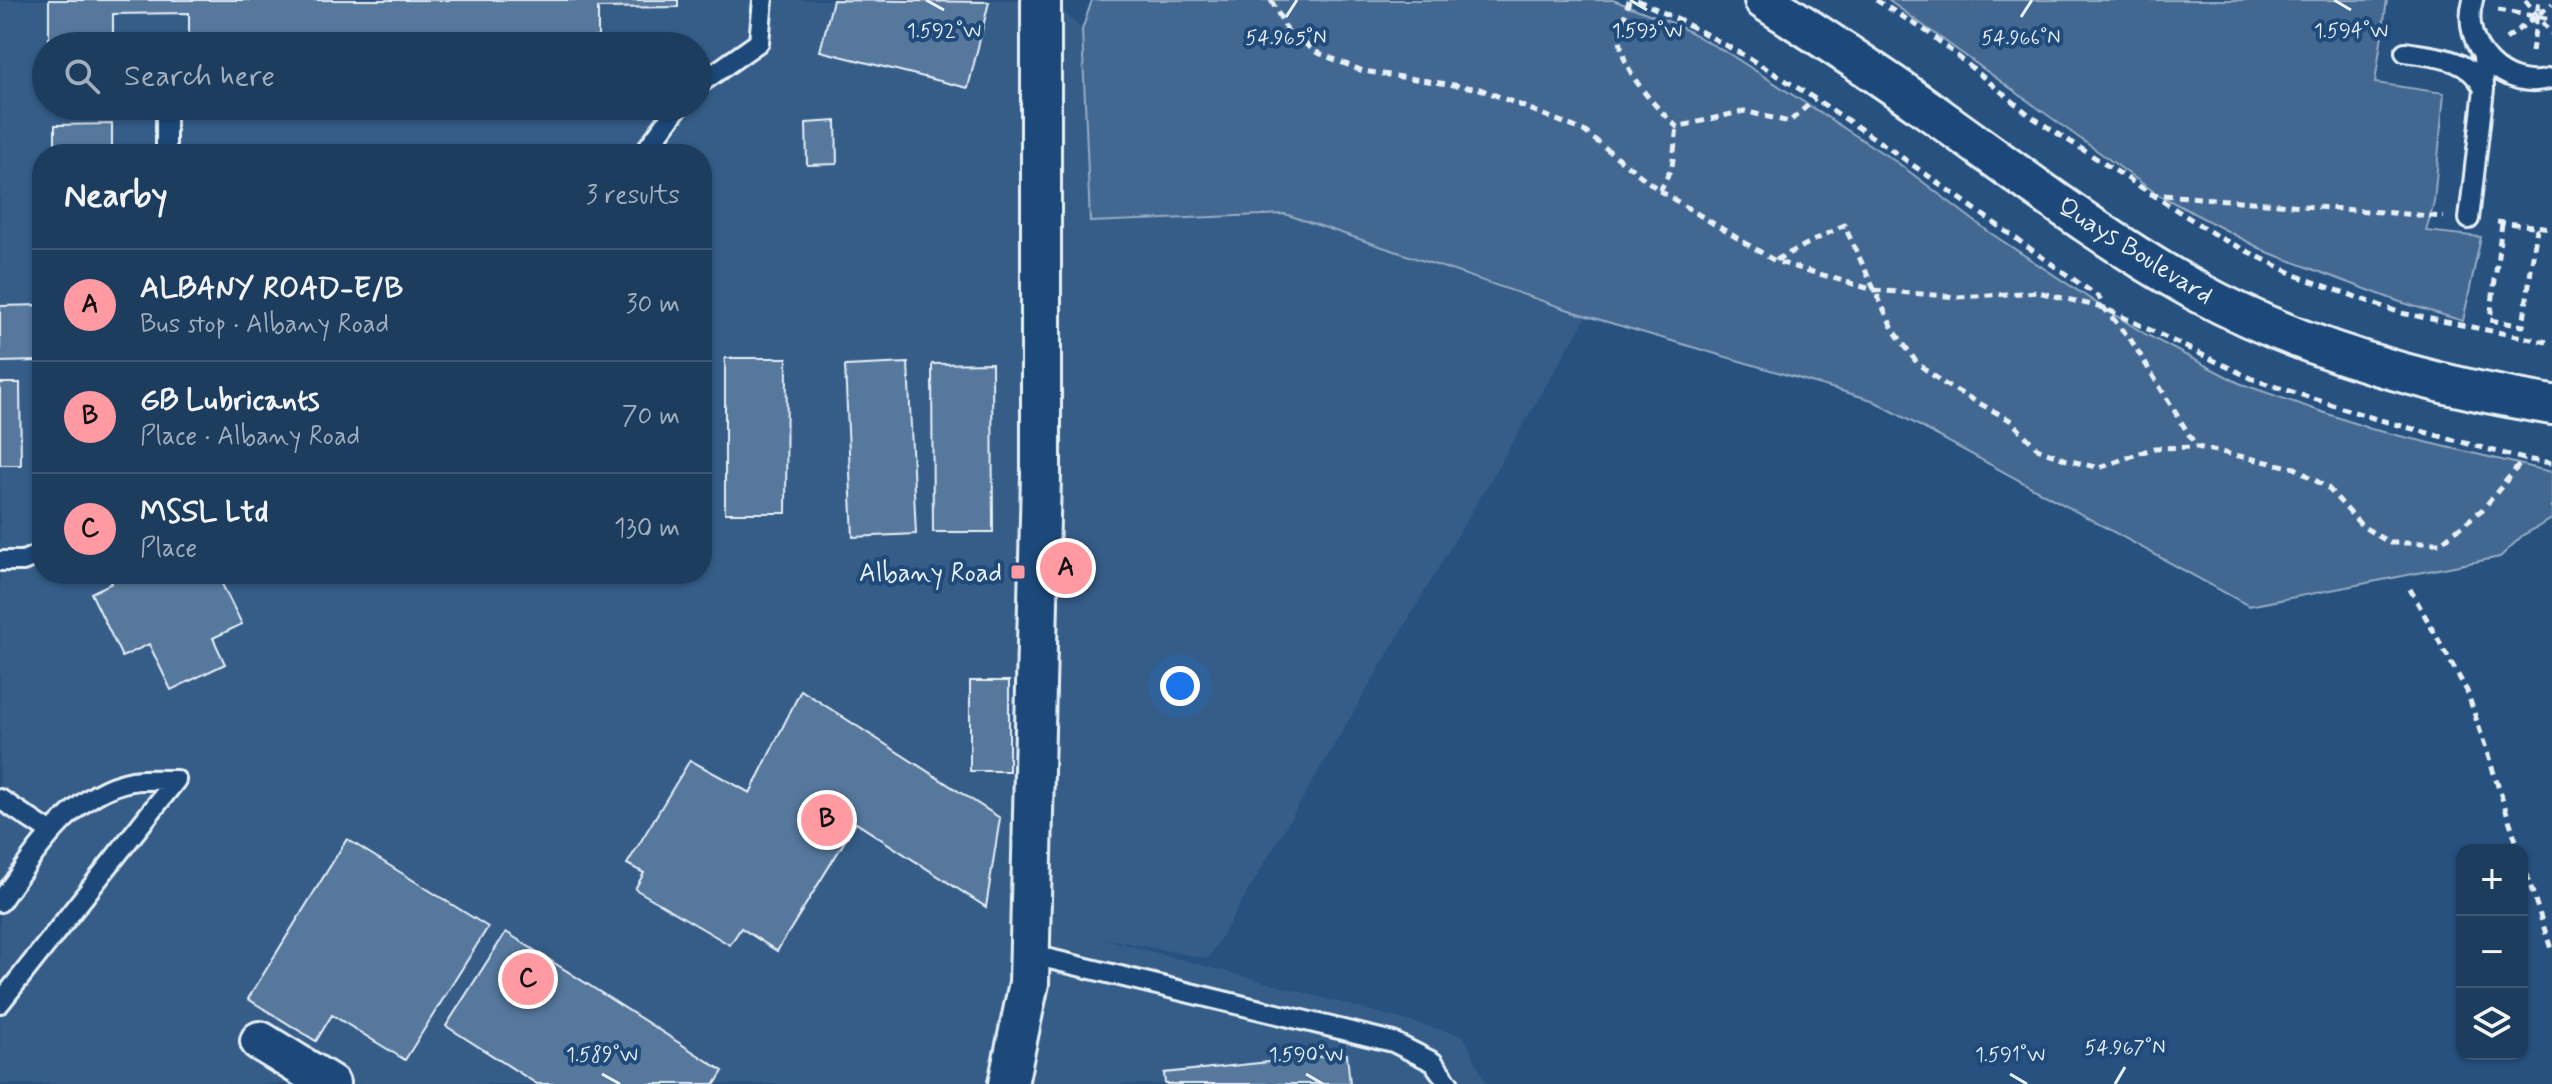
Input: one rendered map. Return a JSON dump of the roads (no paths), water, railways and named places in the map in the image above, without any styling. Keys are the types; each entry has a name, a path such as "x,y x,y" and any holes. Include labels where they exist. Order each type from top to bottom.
{"street":[{"path":"1008,1084 1029,983 1041,475 1041,0"},
{"name":"Quays Boulevard","path":"1764,0 1845,52 2132,252 2196,290 2328,350 2413,376 2552,405"},
{"path":"260,1041 330,1084"}],"lane":[{"path":"712,75 759,42 763,0"},
{"path":"2472,3 2471,31 2483,56 2496,69 2528,81 2552,78"},
{"path":"2405,52 2448,59 2474,71 2484,89"},
{"path":"2469,219 2484,89 2483,56"},
{"path":"166,120 166,144"},
{"path":"650,144 668,120"},
{"path":"0,561 23,561 32,557"},
{"path":"0,902 50,832 94,797 131,781 176,780 0,1003"},
{"path":"0,799 50,832"},
{"path":"1029,954 1393,1042 1433,1062 1449,1084"}],"place":[{"name":"ALBANY ROAD-E/B","path":"1066,568"},
{"name":"Albany Road","path":"1018,572"},
{"name":"GB Lubricants","path":"827,820"},
{"name":"MSSL Ltd","path":"528,979"}]}
